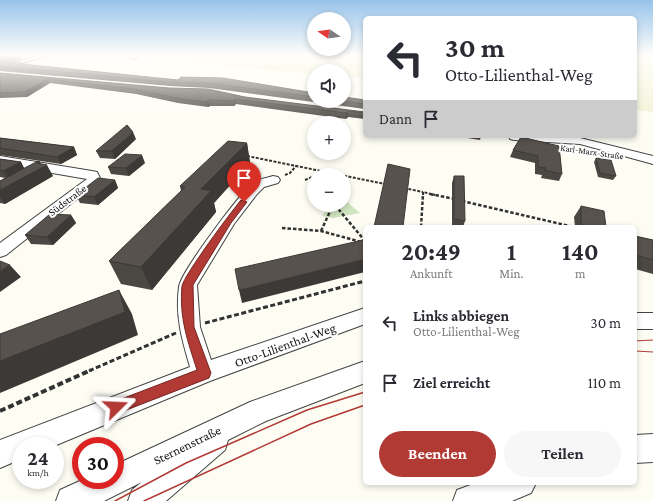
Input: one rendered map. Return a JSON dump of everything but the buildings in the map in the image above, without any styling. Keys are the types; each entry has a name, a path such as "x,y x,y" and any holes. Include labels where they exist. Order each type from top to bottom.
{"street":[{"name":"Karl-Marx-Straße","path":"520,138 569,150 609,157 650,159"},
{"name":"Südstraße","path":"0,160 92,176 94,180 0,251"},
{"path":"24,177 42,167"},
{"path":"204,373 189,327 188,285 228,222 252,192 259,184 273,180"},
{"name":"Otto-Lilienthal-Weg","path":"0,454 204,373 363,317"},
{"path":"637,321 653,321"},
{"name":"Sternenstraße","path":"124,476 259,411 363,373"},
{"name":"Sternenstraße","path":"143,501 206,446 259,411"},
{"path":"637,449 653,448"},
{"path":"468,501 515,485"},
{"name":"Sternenstraße","path":"71,501 96,489"}],"path":[{"path":"245,156 308,168"},
{"path":"351,176 386,184"},
{"path":"401,187 565,225"},
{"path":"421,225 423,192"},
{"path":"321,231 330,212"},
{"path":"340,212 363,240"},
{"path":"282,228 321,231 363,242"},
{"path":"0,411 189,327 363,282"}],"green space":[{"path":"637,78 653,78 653,112 637,110"},
{"path":"351,205 360,213 333,218 322,216 324,212 351,212"}],"tram line":[{"path":"637,341 653,340"},
{"path":"637,351 653,352"},
{"path":"115,501 186,463 307,410 363,393"},
{"path":"144,501 311,424 363,406"}],"route":[{"path":"116,407 204,373 189,327 188,285 228,222 244,202"}]}
